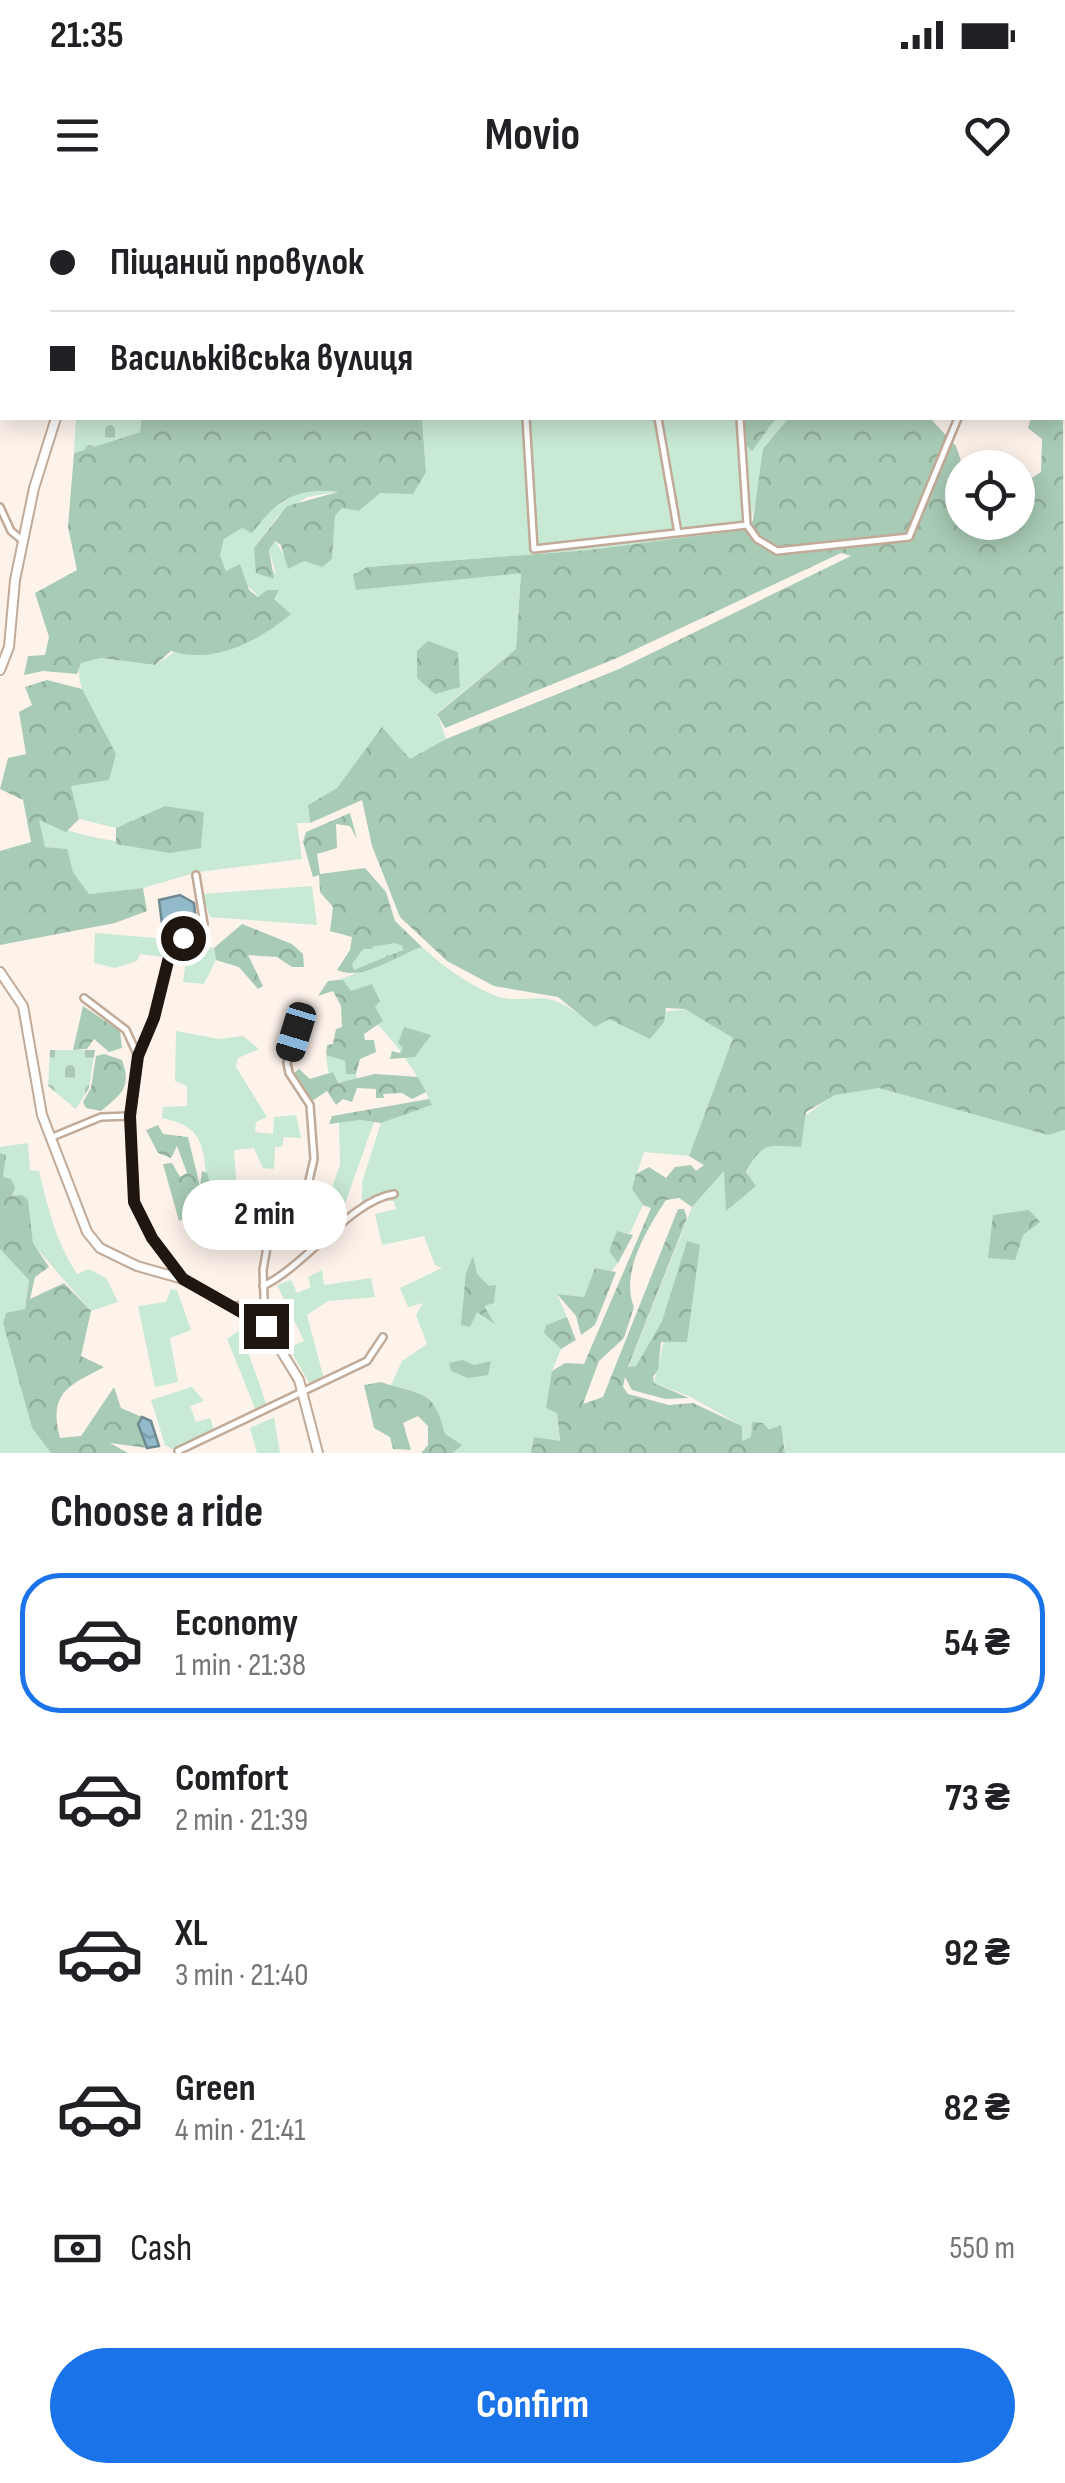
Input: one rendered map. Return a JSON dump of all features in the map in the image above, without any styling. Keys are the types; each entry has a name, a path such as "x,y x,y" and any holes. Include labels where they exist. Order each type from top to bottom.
{"street":[{"path":"0,670 9,647 23,541 55,420"},
{"path":"526,420 534,548 747,525"},
{"path":"658,420 678,533"},
{"path":"740,420 747,525 757,539 777,551 909,537 957,420"},
{"path":"0,507 11,531 23,541"},
{"path":"183,1279 152,1238 134,1202 130,1116 138,1056 154,1018 171,949 204,924 196,875"},
{"path":"0,972 23,1006 50,1138 87,1232 100,1248 137,1266 183,1279 266,1326 290,1360 304,1395 318,1453"},
{"path":"84,998 126,1030 138,1056"},
{"path":"266,1326 262,1304 270,1230 308,1189 314,1159 310,1105 289,1073 287,1063 302,1013"},
{"path":"50,1138 101,1118 130,1116"},
{"path":"264,1286 286,1276 362,1205 394,1194"},
{"path":"235,1306 262,1304"},
{"path":"178,1451 187,1451 368,1361 383,1337"}],"green space":[{"path":"76,420 141,420 140,432 74,453"},
{"path":"141,420 422,420 426,472 413,494 380,493 359,511 342,508 335,516 332,559 322,567 304,561 288,569 281,545 275,541 269,550 274,579 256,573 254,548 287,506 338,492 310,492 288,498 252,533 242,528 224,539 220,555 226,571 240,564 249,590 258,597 267,590 279,590 274,599 291,614 250,641 219,653 187,655 171,651 155,665 101,658 81,663 77,674 43,671 24,675 28,656 45,655 49,637 35,593 77,570 68,527 74,453 140,432"},
{"path":"422,420 788,420 775,440 748,529 589,550 367,567 354,575 356,590 521,572 516,649 437,713 446,739 410,760 382,728 337,788 308,805 310,823 297,823 302,859 198,872 143,888 89,894 73,872 66,849 45,847 38,819 98,838 201,848 204,812 165,806 116,828 79,819 71,786 116,754 85,698 80,663 101,658 155,665 259,597 231,570 226,571 220,555 224,539 304,489 338,492 307,497 278,516 254,548 276,574 269,550 275,541 286,558 332,559 335,516 342,508 359,511 379,493 426,472"},
{"path":"742,420 775,420 752,451 744,443"},
{"path":"787,420 932,420 957,450 945,450 945,540 1035,540 1035,476 1041,472 1042,439 1028,428 1030,420 1063,420 1065,1130 1048,1135 879,1088 835,1095 806,1112 801,1147 774,1146 762,1150 746,1172 756,1186 726,1211 724,1171 692,1207 679,1198 666,1200 633,1266 630,1280 634,1307 624,1338 599,1361 583,1404 603,1397 678,1209 684,1209 687,1218 628,1367 636,1366 662,1321 687,1241 700,1245 687,1342 661,1342 658,1370 653,1377 654,1383 689,1398 665,1399 632,1390 625,1377 623,1387 628,1394 669,1405 693,1403 742,1426 742,1441 751,1437 752,1422 763,1423 769,1430 781,1425 785,1453 531,1453 534,1437 560,1441 557,1413 546,1408 552,1371 565,1363 584,1364 651,1208 643,1205 632,1189 636,1174 649,1167 666,1178 675,1167 691,1165 696,1171 704,1165 689,1156 733,1038 685,1009 666,1008 664,1022 650,1039 609,1019 595,1027 558,997 494,986 447,961 400,917 372,846 362,800 310,823 308,805 337,788 382,727 410,759 446,739 619,669 851,556 841,553 617,658 445,728 437,714 516,649 521,573 356,590 353,575 367,567 589,550 748,529 753,520 763,449"},
{"path":"428,641 458,652 460,687 435,694 417,678 417,651"},
{"path":"47,680 82,689 116,754 109,780 71,786 79,819 66,832 39,820 45,847 67,849 73,872 89,894 143,888 147,911 115,923 0,945 0,851 31,842 23,800 0,789 8,758 26,754 19,712 32,705 25,687"},
{"path":"165,806 204,812 201,848 170,853 116,844 116,828"},
{"path":"350,813 357,839 350,826 336,824 337,848 317,854 320,874 365,868 386,892 395,921 422,947 357,973 337,970 350,950 352,937 330,931 333,907 320,892 319,875 313,877 303,842 306,832"},
{"path":"312,886 317,925 210,917 202,894"},
{"path":"242,924 292,944 303,954 304,967 292,967 277,957 248,955 263,986 258,989 239,967 216,960 214,948"},
{"path":"95,933 168,939 162,957 140,954 137,961 115,968 94,963"},
{"path":"395,943 408,948 354,970 352,964 364,948"},
{"path":"188,945 214,948 216,960 204,984 183,982"},
{"path":"422,947 484,991 508,999 555,1001 595,1026 609,1019 686,1009 733,1038 689,1156 644,1152 632,1189 643,1205 630,1233 617,1232 609,1251 618,1263 611,1271 595,1268 584,1297 557,1294 567,1317 546,1325 561,1349 552,1371 560,1442 534,1437 531,1453 453,1453 462,1445 445,1435 434,1404 422,1395 391,1385 402,1361 427,1344 416,1315 423,1303 408,1307 400,1288 442,1268 435,1265 424,1236 382,1245 375,1214 396,1209 394,1201 362,1201 362,1182 381,1123 432,1105 412,1068 389,1038 331,983"},
{"path":"343,980 351,991 372,984 380,1001 375,1007 383,1021 364,1034 365,1040 374,1040 376,1052 360,1059 356,1074 346,1074 345,1061 326,1055 336,1029 342,1027 341,1006 333,991 318,996 328,981"},
{"path":"83,1006 120,1031 122,1048 109,1052 94,1039 87,1049 73,1050"},
{"path":"404,1027 431,1035 415,1057 390,1059 392,1051 400,1053 403,1048 398,1043"},
{"path":"176,1031 219,1039 243,1036 259,1049 238,1058 236,1067 267,1117 256,1122 255,1132 273,1134 274,1117 296,1115 301,1138 284,1137 282,1147 275,1147 274,1169 263,1168 254,1148 234,1150 240,1233 235,1234 210,1192 199,1141 180,1123 162,1118 163,1107 187,1106 187,1086 175,1081"},
{"path":"50,1050 95,1050 89,1088 76,1109 48,1086"},
{"path":"104,1054 122,1060 126,1077 120,1095 101,1111 86,1108 83,1102 91,1088 96,1056"},
{"path":"326,1055 345,1061 346,1074 356,1074 357,1081 338,1083 328,1071"},
{"path":"299,1069 310,1079 333,1072 338,1083 375,1074 418,1077 426,1092 412,1099 402,1093 376,1098 376,1089 357,1088 352,1102 343,1099 336,1105 327,1091 312,1101 293,1074"},
{"path":"879,1088 1048,1135 1065,1130 1065,1453 785,1453 784,1441 752,1423 751,1438 742,1441 742,1426 689,1396 654,1383 687,1242 662,1321 636,1366 628,1368 692,1207 725,1170 728,1210 758,1150 835,1094"},
{"path":"429,1099 432,1105 381,1123 360,1120 329,1124 332,1116"},
{"path":"339,1122 374,1122 341,1215 327,1201 340,1165"},
{"path":"158,1125 163,1134 188,1137 200,1186 202,1171 207,1173 217,1207 179,1221 163,1164 172,1163 180,1177 187,1173 177,1146 171,1158 158,1153 146,1130"},
{"path":"28,1143 30,1170 39,1171 63,1250 77,1274 89,1269 106,1278 118,1302 91,1311 33,1244 27,1200 13,1197 11,1179 3,1178 5,1155 0,1153 0,1147"},
{"path":"0,1153 6,1155 3,1177 11,1179 15,1187 12,1196 22,1195 28,1200 33,1243 49,1267 35,1277 30,1299 64,1283 91,1311 81,1356 104,1367 71,1386 59,1401 60,1438 81,1436 114,1387 121,1408 142,1417 138,1425 147,1448 110,1443 128,1453 51,1453 32,1428 3,1323 6,1313 25,1309 29,1280 0,1249"},
{"path":"1029,1210 1040,1222 1023,1235 1015,1260 988,1258 993,1215"},
{"path":"617,1231 633,1235 618,1263 609,1251"},
{"path":"0,1249 29,1279 25,1309 6,1314 3,1323 32,1428 51,1453 0,1453"},
{"path":"473,1256 477,1274 489,1286 496,1285 494,1303 484,1306 495,1324 477,1312 470,1327 461,1325 466,1273"},
{"path":"595,1268 616,1272 595,1325 581,1335 576,1316 557,1294 584,1297"},
{"path":"322,1270 324,1285 371,1278 375,1297 328,1301 307,1315 324,1379 311,1386 289,1348 304,1341 277,1285 291,1280 297,1293 311,1287 308,1277"},
{"path":"171,1289 177,1290 191,1330 170,1338 178,1382 155,1387 138,1306 166,1302"},
{"path":"567,1317 576,1340 561,1349 544,1333 546,1325"},
{"path":"246,1326 256,1336 248,1352 267,1406 256,1411 227,1339"},
{"path":"463,1360 474,1365 491,1361 488,1375 468,1378 451,1371 449,1363"},
{"path":"381,1382 416,1392 431,1401 445,1434 462,1445 453,1453 421,1453 428,1445 428,1426 418,1416 403,1423 411,1450 393,1449 390,1437 374,1428 364,1385"},
{"path":"192,1387 204,1401 190,1406 196,1422 210,1418 215,1432 174,1450 165,1445 151,1400"},
{"path":"274,1417 280,1453 257,1453 250,1428"}],"water":[{"path":"180,895 194,903 196,921 178,926 162,924 159,900"},
{"path":"142,1417 151,1421 159,1446 147,1448 138,1424"}],"route":[{"path":"183,938 171,949 154,1018 138,1056 130,1116 134,1202 152,1238 183,1279 266,1326"}]}
